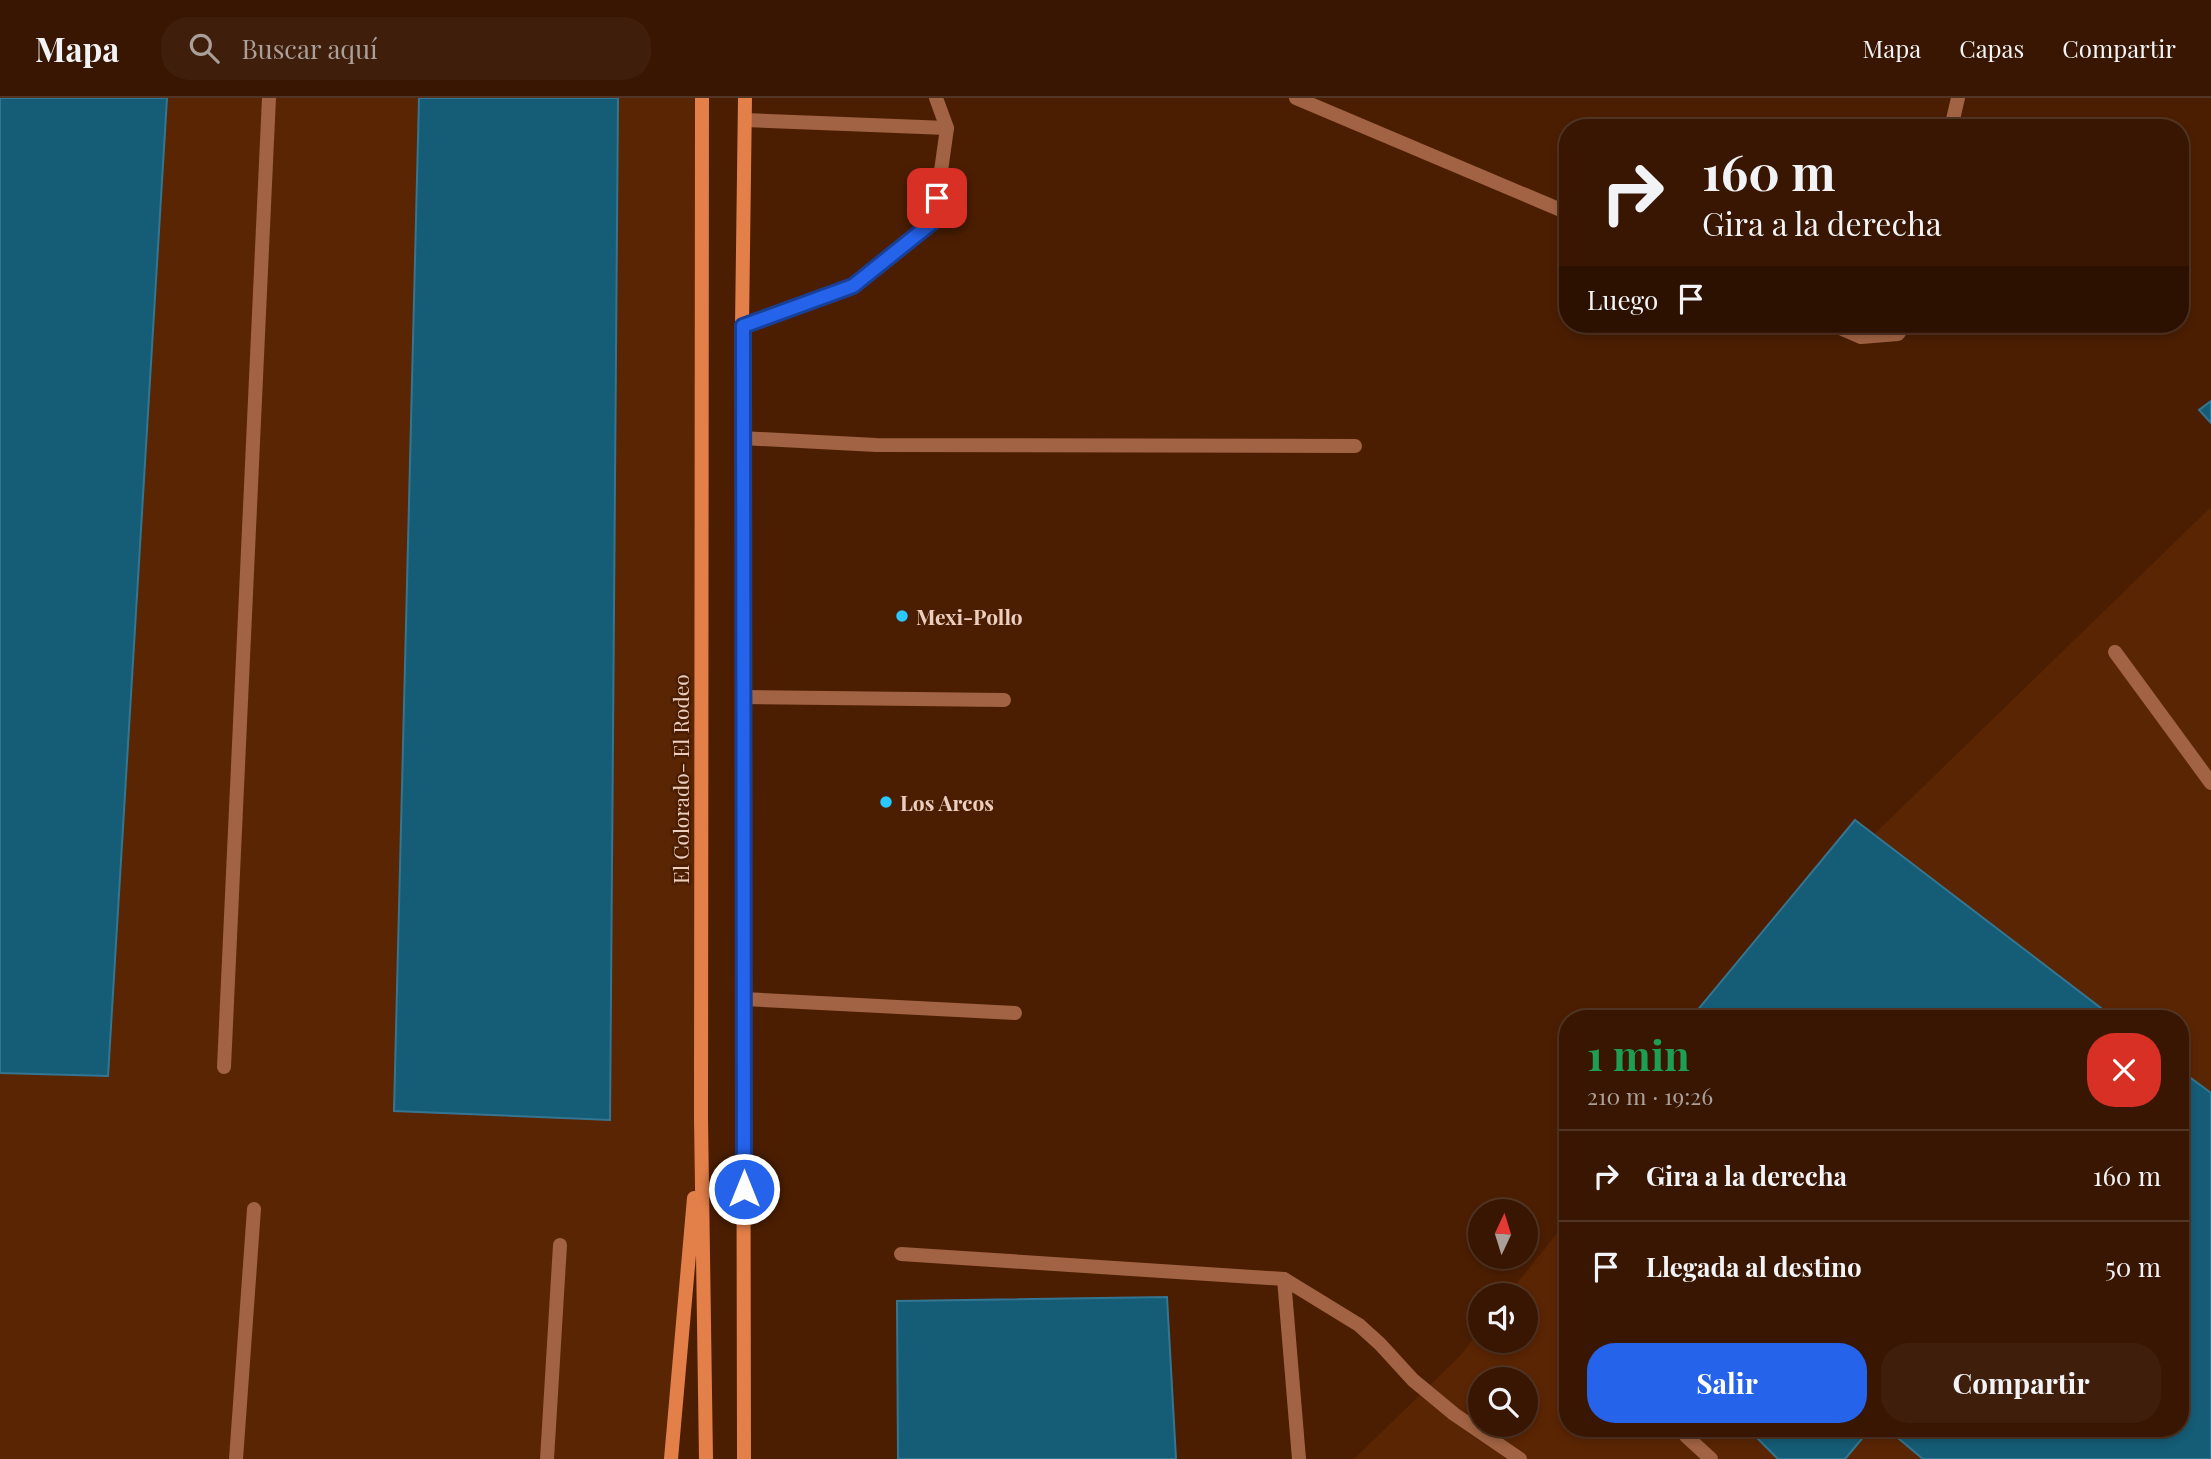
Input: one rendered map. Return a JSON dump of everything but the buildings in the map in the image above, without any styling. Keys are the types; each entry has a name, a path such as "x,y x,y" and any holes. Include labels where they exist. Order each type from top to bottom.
{"main road":[{"name":"El Colorado- El Rodeo","path":"702,98 701,1119 706,1459"},
{"path":"744,1459 745,98"},
{"path":"671,1459 701,1119"}],"lane":[{"path":"224,1067 269,98"},
{"path":"743,326 853,286 934,221 947,128 936,98"},
{"path":"1296,98 1559,209"},
{"path":"1953,119 1958,98"},
{"path":"745,120 947,128"},
{"path":"1852,333 1861,337 1899,333"},
{"path":"743,438 876,445 1355,446"},
{"path":"2115,652 2211,782"},
{"path":"743,697 1004,700"},
{"path":"744,999 1015,1013"},
{"path":"236,1459 254,1209"},
{"path":"547,1459 560,1245"},
{"path":"901,1254 1284,1279 1359,1325 1413,1380 1454,1414 1520,1459"},
{"path":"1284,1279 1300,1459"},
{"path":"1687,1437 1711,1459"}],"shaded area":[{"path":"0,98 707,98 701,1119 670,1459 0,1459"},
{"path":"2211,507 2211,1459 1354,1459 1468,1346 1468,1353 1538,1353 1538,1283 1517,1283 1529,1269 1538,1269 1538,1257 1559,1230 1559,1437 2189,1437 2189,1010 1731,1010 1856,852"}],"place":[{"name":"Mexi-Pollo","path":"902,616"},
{"name":"Los Arcos","path":"886,802"}],"route":[{"path":"744,1189 743,326 853,286 934,221 937,198"}]}
